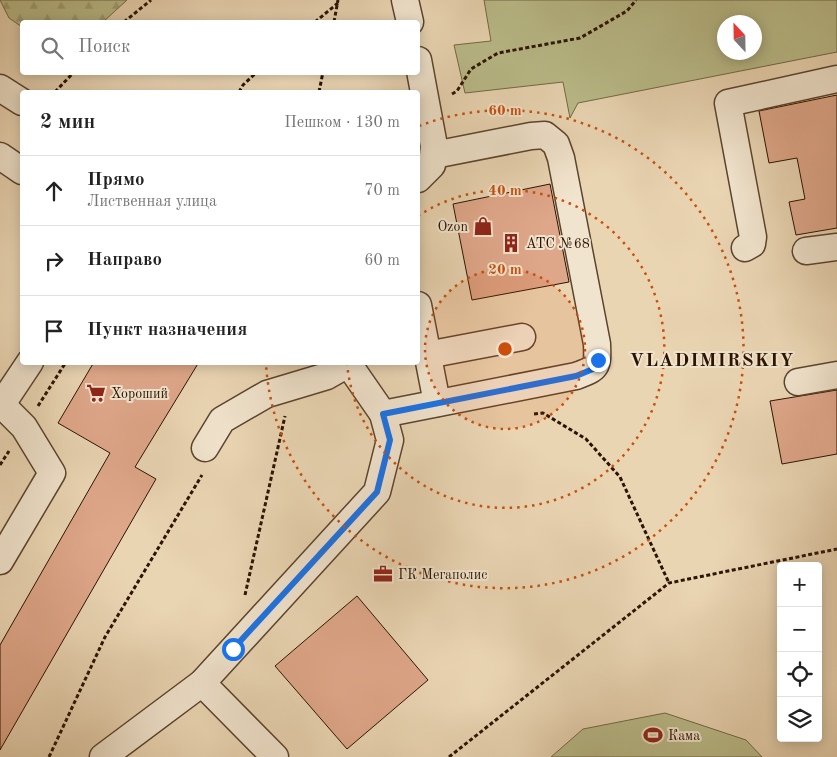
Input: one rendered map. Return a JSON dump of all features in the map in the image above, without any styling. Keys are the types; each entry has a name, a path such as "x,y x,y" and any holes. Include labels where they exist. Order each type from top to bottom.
{"street":[{"path":"405,0 410,20"},
{"path":"420,71 434,146 432,165 420,177"},
{"path":"745,248 752,244 754,237 728,103 837,80"},
{"path":"0,88 20,101"},
{"path":"383,414 576,376 593,369 598,360 597,344 556,144 545,135 531,136 434,155"},
{"path":"0,156 20,170"},
{"path":"806,251 837,247"},
{"path":"420,316 437,403"},
{"path":"427,355 522,337"},
{"path":"0,561 52,474 24,427 1,406 28,365"},
{"path":"204,448 222,420 267,394 328,376 344,365"},
{"path":"103,757 202,683 377,492 390,440 383,414 348,365"},
{"path":"798,382 837,375"},
{"path":"202,683 275,757"}],"path":[{"path":"126,20 151,0"},
{"path":"427,108 457,91 471,69 498,53 580,38 627,11 636,0"},
{"path":"317,20 338,2"},
{"path":"334,20 338,2"},
{"path":"57,90 71,75"},
{"path":"240,90 254,75"},
{"path":"319,90 322,75"},
{"path":"244,600 292,386"},
{"path":"533,414 543,413 586,439 620,477 669,583"},
{"path":"49,757 105,637 209,463 204,448"},
{"path":"450,757 669,583 837,549"}],"green space":[{"path":"0,0 127,0 105,20 20,20 20,26 9,18"},
{"path":"484,0 837,0 837,52 578,103 570,118 563,82 465,93 454,45 491,41"},
{"name":"Кама","path":"665,713 746,740 762,757 551,757 583,729"}],"building":[{"path":"837,95 837,228 796,235 789,202 805,199 797,158 769,163 759,111"},
{"name":"АТС №68","path":"550,184 569,282 472,300 453,204"},
{"path":"92,365 197,365 135,467 156,479 0,750 0,645 110,453 58,423"},
{"path":"837,390 837,454 782,464 770,401"},
{"path":"357,596 428,680 347,749 275,666"}],"place":[{"name":"Ozon","path":"483,226"},
{"name":"АТС №68","path":"511,243"},
{"name":"Хороший","path":"96,393"},
{"name":"ГК Мегаполис","path":"383,574"},
{"name":"Кама","path":"653,735"}],"district":[{"name":"VLADIMIRSKIY","path":"712,359"}],"route":[{"path":"233,649 377,492 390,440 383,414 576,376 593,369 598,360"}]}
